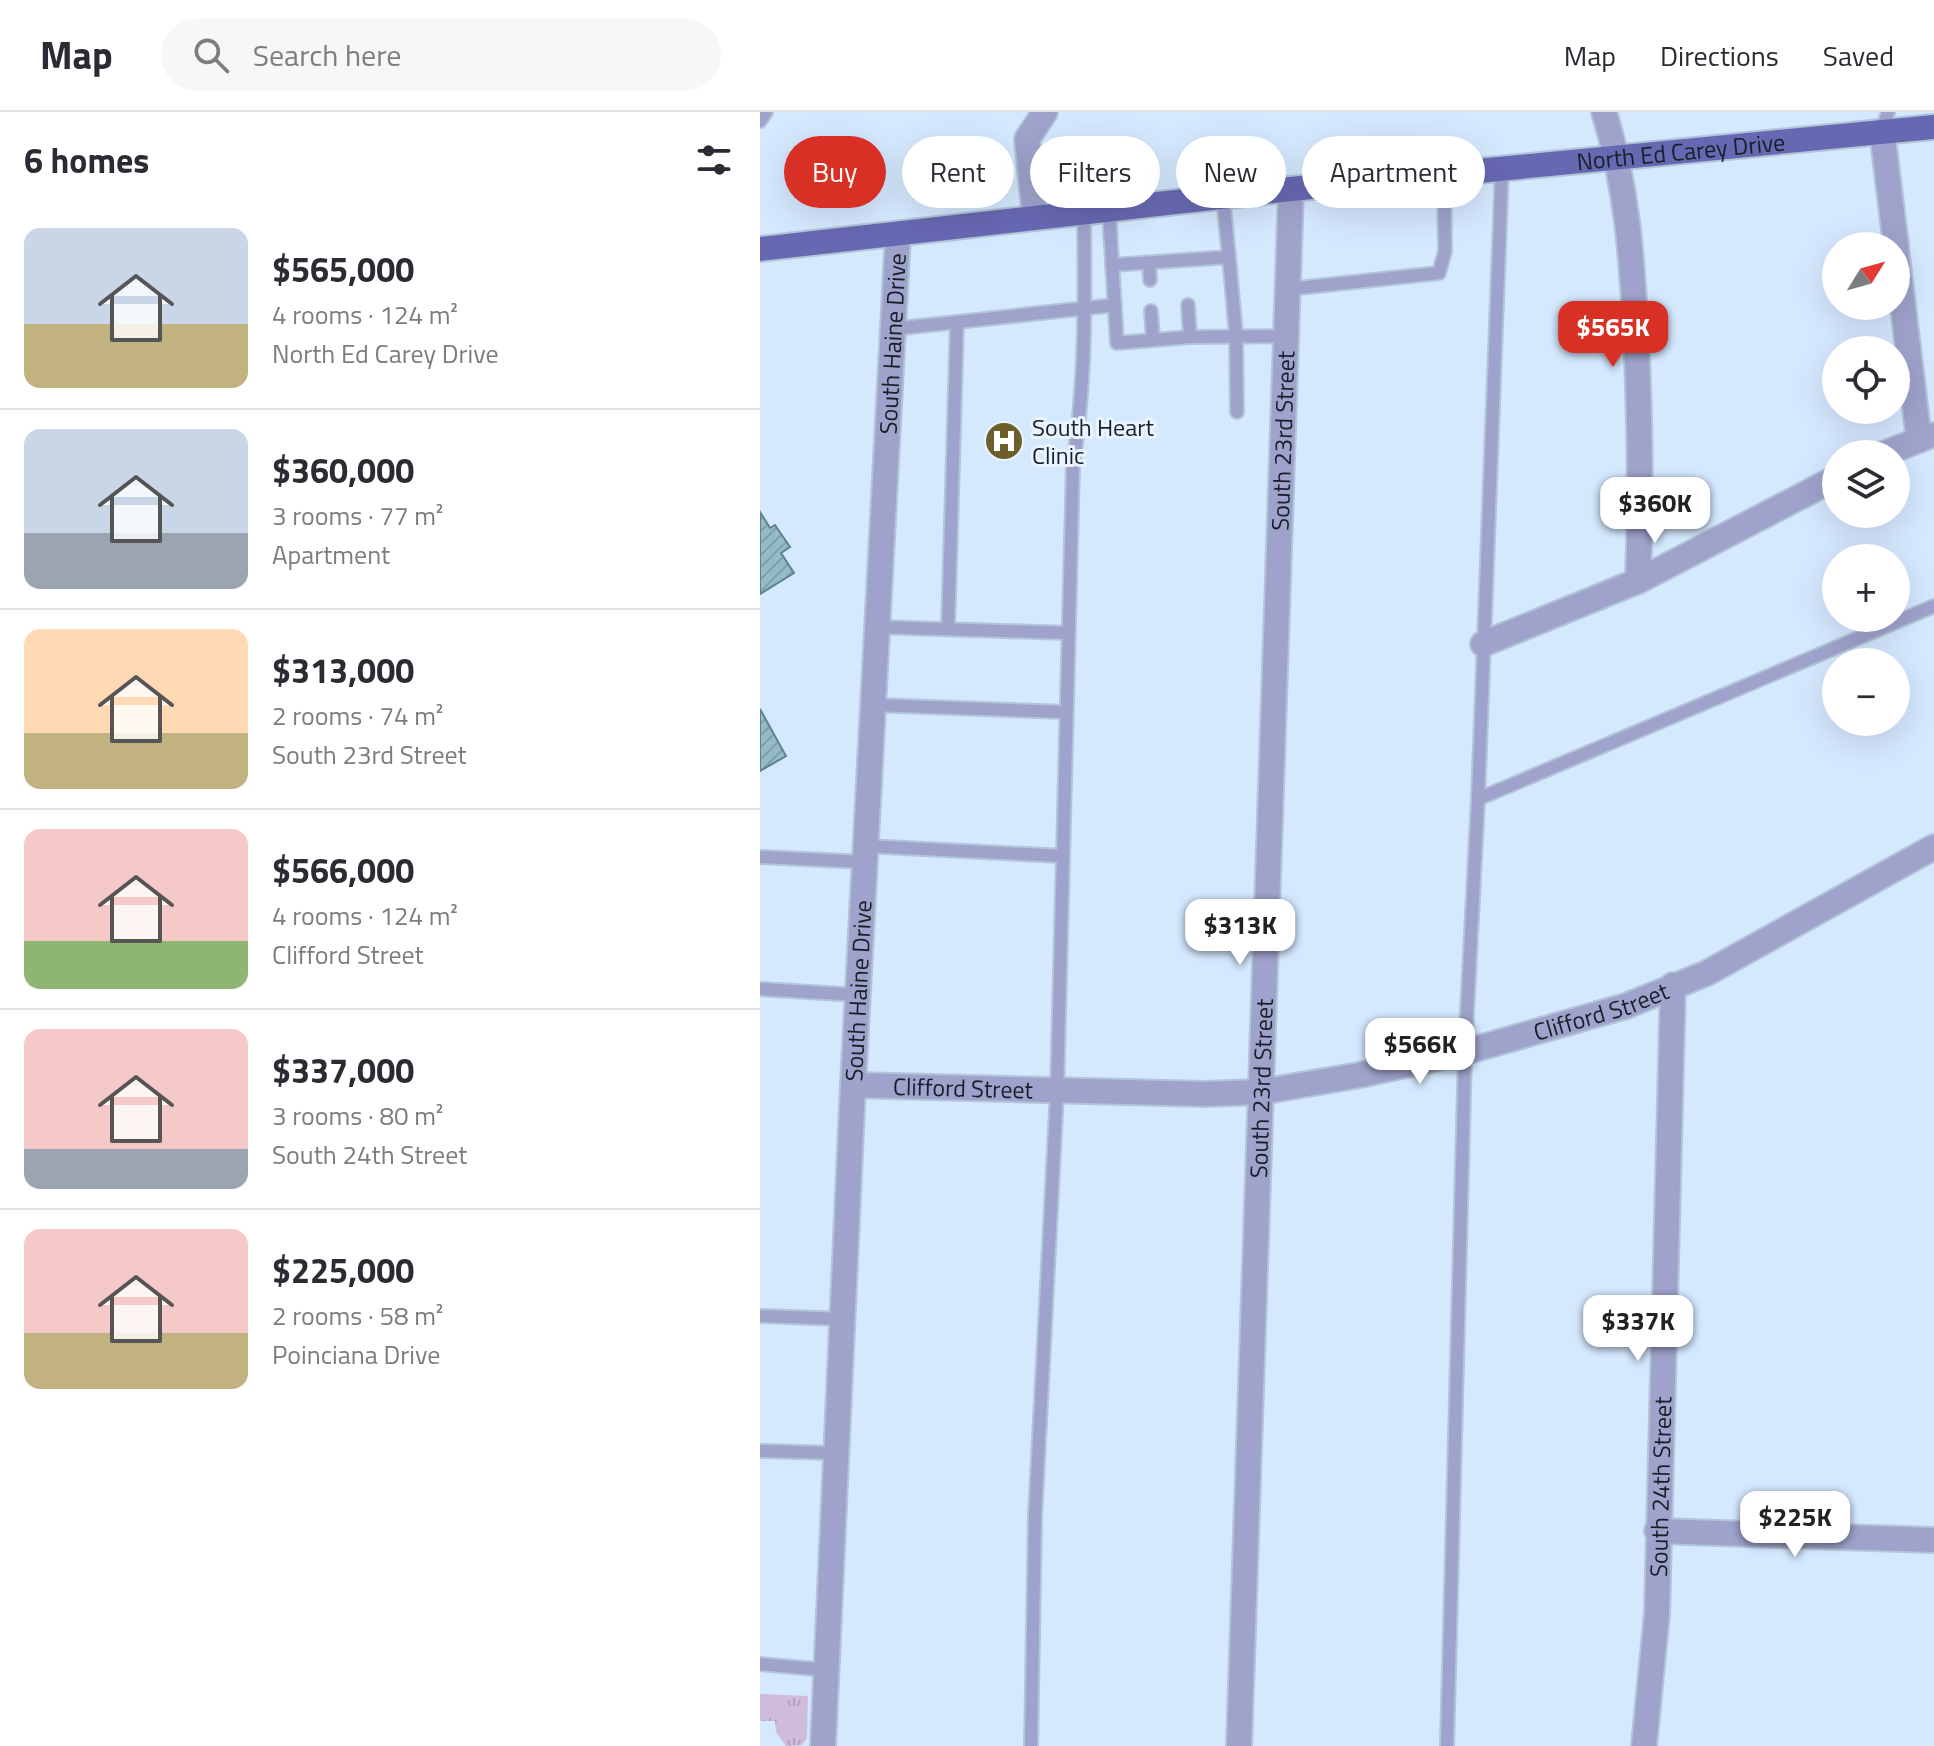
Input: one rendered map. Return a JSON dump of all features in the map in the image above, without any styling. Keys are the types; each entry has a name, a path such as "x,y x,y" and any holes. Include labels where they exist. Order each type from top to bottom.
{"main road":[{"name":"North Ed Carey Drive","path":"1485,170 1885,122 1934,127"},
{"name":"North Ed Carey Drive","path":"1286,190 1302,188"},
{"name":"North Ed Carey Drive","path":"760,249 1176,203"}],"street":[{"path":"1035,218 1027,139 1045,112"},
{"path":"1604,112 1618,156 1630,231 1640,422 1638,581"},
{"path":"1885,122 1895,232"},
{"name":"South 23rd Street","path":"1239,1746 1291,189"},
{"name":"South Haine Drive","path":"823,1746 853,1085 898,234"},
{"path":"1908,320 1926,437"},
{"path":"1483,644 1638,581 1822,485"},
{"name":"Clifford Street","path":"853,1085 1057,1092 1260,1092 1465,1052 1626,1006 1707,973 1934,847"},
{"name":"South 24th Street","path":"1644,1746 1657,1613 1673,985"},
{"path":"1657,1531 1934,1540"}],"lane":[{"path":"760,121 766,112"},
{"path":"1447,1746 1465,1052 1478,799 1502,168"},
{"path":"1224,208 1236,335 1237,412"},
{"path":"1288,289 1439,273 1445,251 1444,208"},
{"path":"1109,211 1117,343 1236,335 1286,336"},
{"path":"1031,1746 1035,1517 1057,1092 1073,465 1081,413 1085,310 1084,214"},
{"path":"1112,265 1229,257"},
{"path":"1184,261 1184,275"},
{"path":"1149,263 1150,280"},
{"path":"892,329 1115,305"},
{"path":"1188,305 1190,337"},
{"path":"1151,311 1153,339"},
{"path":"948,629 957,322"},
{"path":"1478,799 1934,606"},
{"path":"877,627 1068,633"},
{"path":"873,705 1066,712"},
{"path":"760,857 865,854 1063,856"},
{"path":"760,989 858,995"},
{"path":"760,1316 843,1319"},
{"path":"760,1451 836,1453"},
{"path":"760,1664 827,1670"}],"green space":[{"path":"760,1694 808,1696 807,1738 802,1745 786,1746 776,1732 775,1721 760,1721"}],"building":[{"path":"760,512 770,528 775,525 790,547 781,553 794,573 760,594"},
{"path":"760,709 786,756 760,771"}],"place":[{"name":"South Heart Clinic","path":"1004,441"}]}
